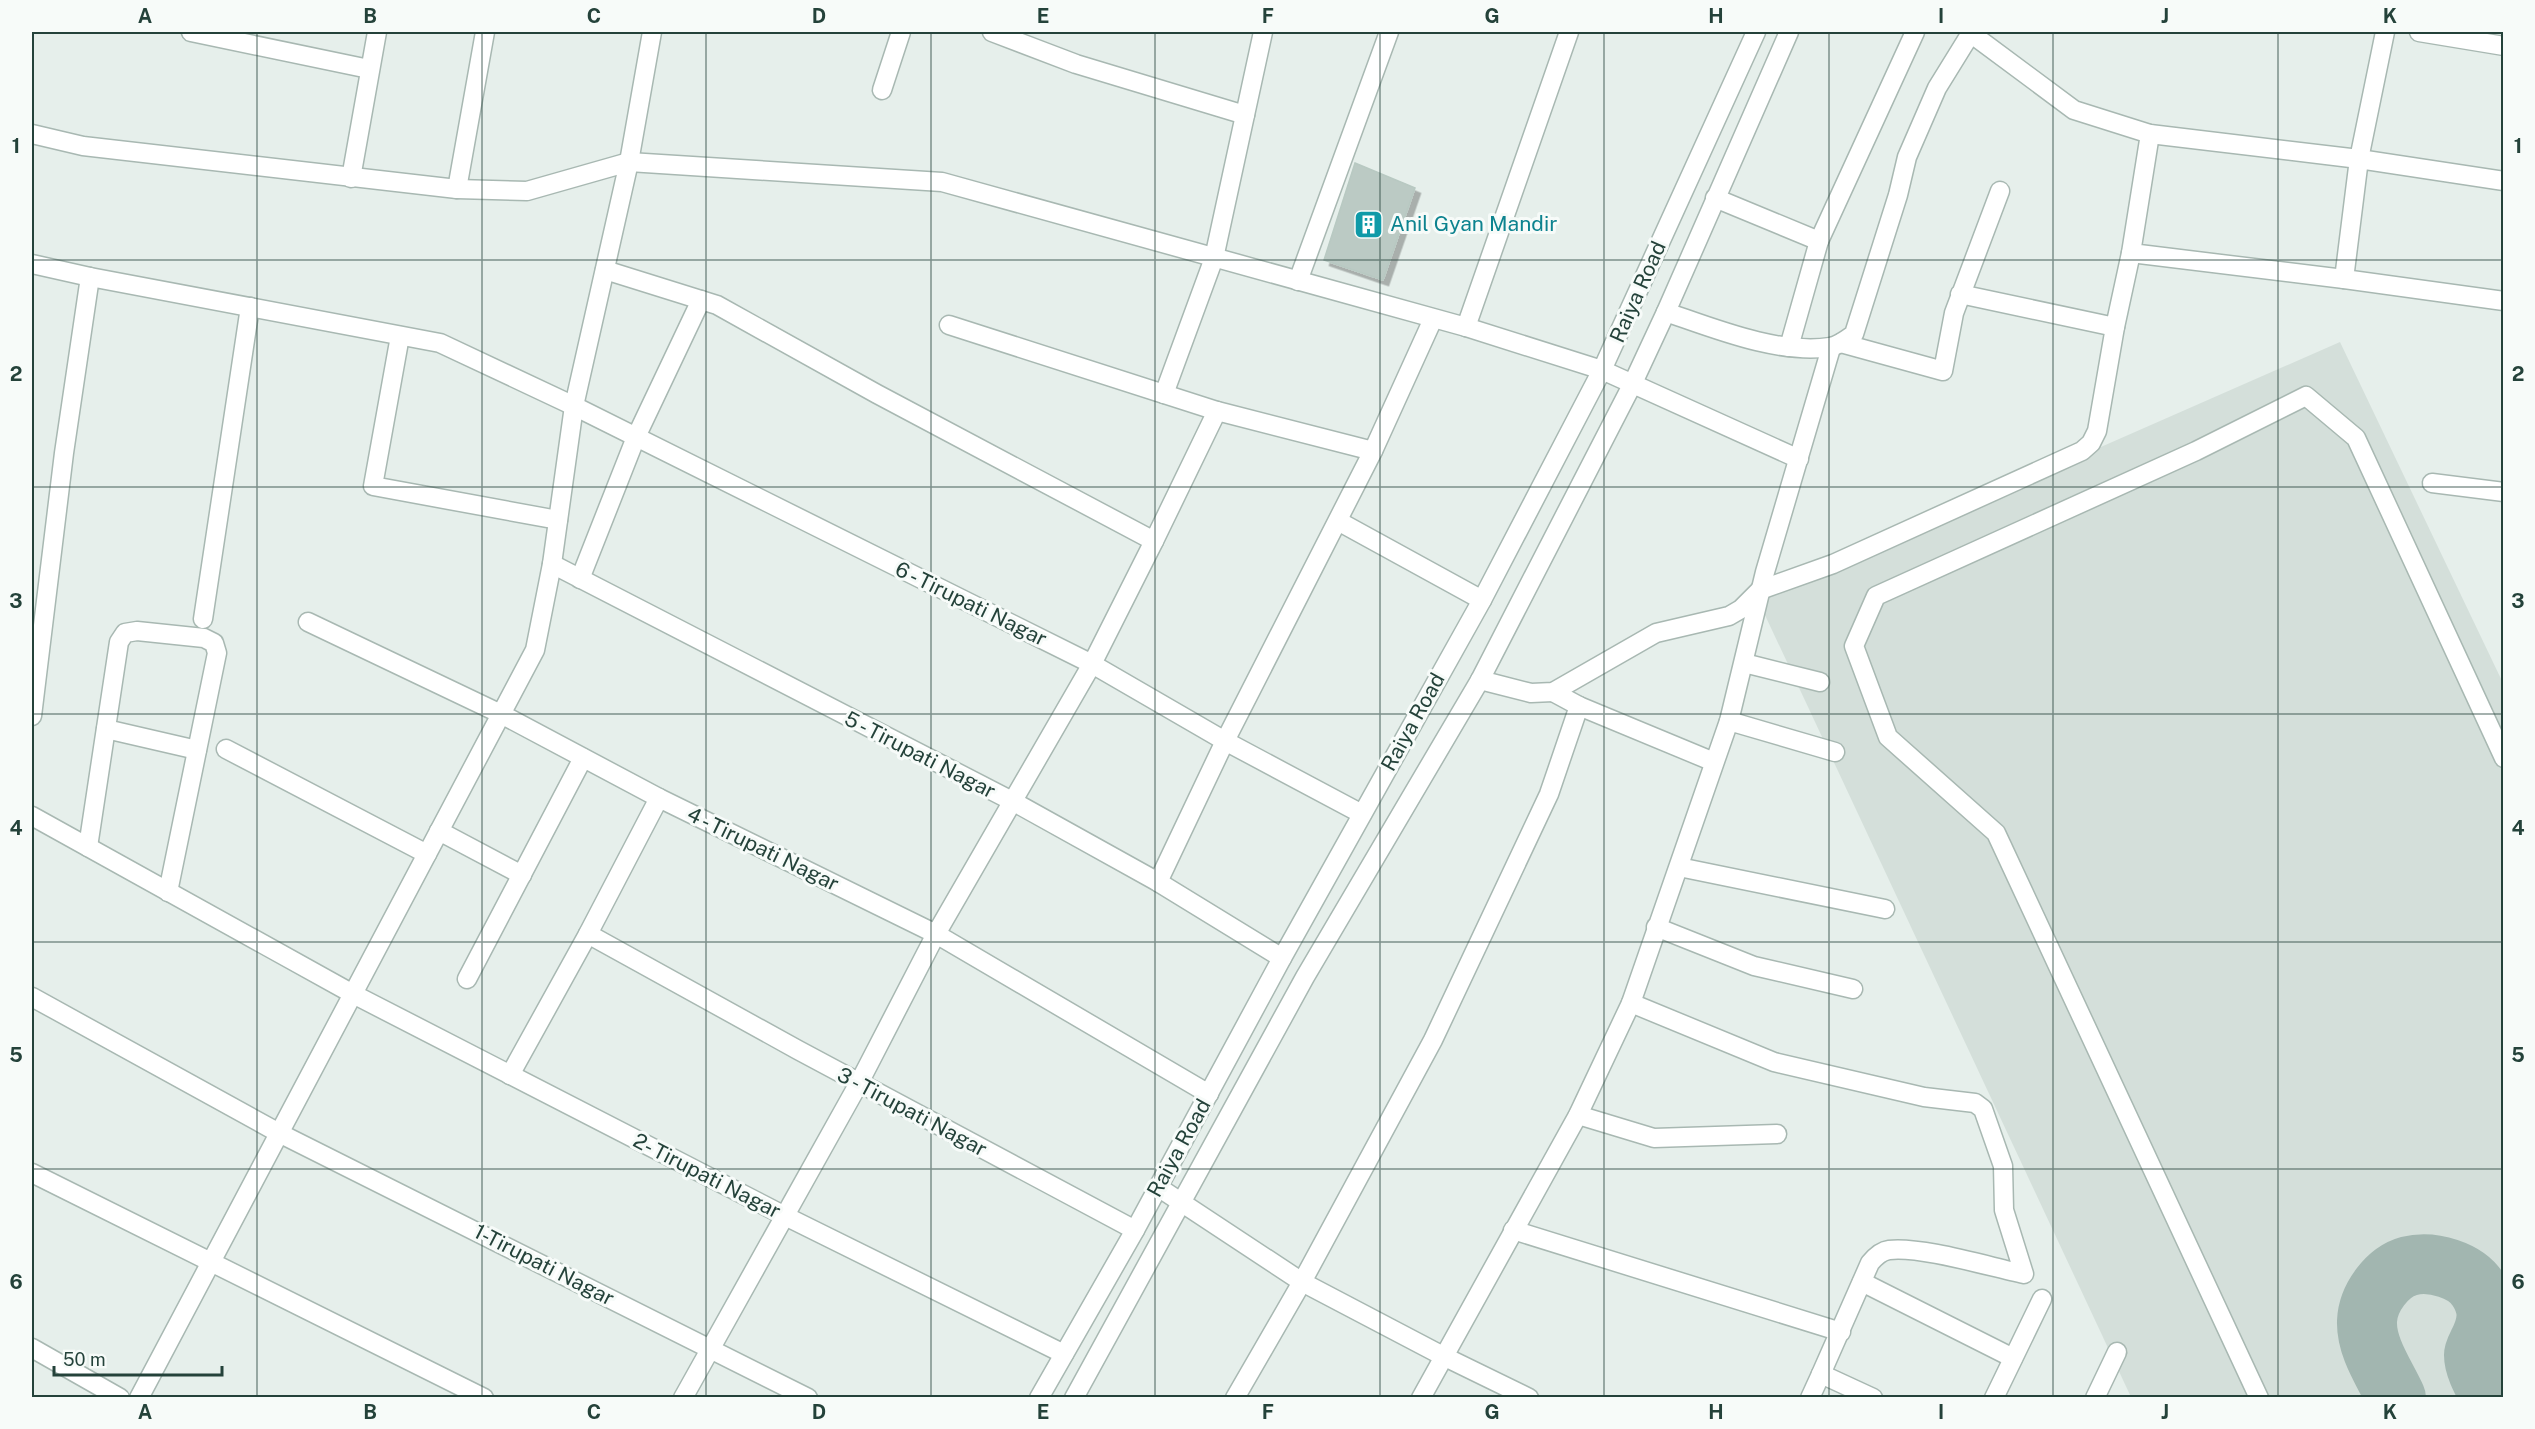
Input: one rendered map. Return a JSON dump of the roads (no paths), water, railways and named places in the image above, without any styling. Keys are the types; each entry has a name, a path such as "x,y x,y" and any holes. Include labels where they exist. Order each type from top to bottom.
{"street":[{"path":"191,32 369,69"},
{"path":"351,178 377,32"},
{"path":"457,189 485,32"},
{"path":"139,1398 535,650 552,564 574,406 628,162 652,32"},
{"path":"882,90 901,32"},
{"path":"992,32 1076,64 1245,115"},
{"path":"1164,394 1214,258 1263,32"},
{"path":"1298,281 1389,32"},
{"path":"1466,327 1569,32"},
{"name":"Raiya Road","path":"1039,1398 1135,1230 1282,958 1482,600 1602,370 1756,32"},
{"name":"Raiya Road","path":"1074,1398 1311,967 1480,680 1632,385 1789,32"},
{"path":"1789,347 1819,241 1916,32"},
{"path":"1421,1398 1578,1115 1631,1003 1729,721 1760,590 1836,345 1854,333 1898,195 1906,157 1937,88 1970,32 2074,110 2150,134 2359,159 2504,181"},
{"path":"2344,279 2359,159 2385,32"},
{"path":"2419,32 2504,46"},
{"path":"32,134 83,146 457,189 527,191 628,162 942,182 1466,327 1602,370 1799,459"},
{"path":"1480,680 1531,693 1553,692 1656,633 1729,616 1741,609 1760,590 1833,564 2082,451 2091,443 2097,431 2115,327 2131,254 2150,134"},
{"path":"1666,312 1740,337 1789,347 1836,345 1943,371 1960,294 2000,191"},
{"path":"1715,198 1819,241"},
{"path":"2131,254 2344,279 2504,302"},
{"name":"6 - Tirupati Nagar","path":"32,264 440,343 574,406 1092,664 1225,741 1362,814"},
{"path":"605,270 717,305 877,394 1154,541"},
{"path":"32,716 34,680 90,277"},
{"path":"1960,294 2115,327"},
{"path":"580,579 636,437 701,300"},
{"path":"203,619 250,308"},
{"path":"1158,882 1225,741 1373,451 1433,319"},
{"path":"949,325 1217,411 1373,451"},
{"path":"400,336 373,486 558,520"},
{"path":"2259,1398 1996,833 1888,737 1854,646 1876,596 2196,451 2306,396 2356,438 2504,758"},
{"path":"683,1398 709,1347 859,1083 936,934 1092,664 1217,411"},
{"path":"2432,483 2504,492"},
{"path":"1338,521 1482,600"},
{"name":"5 - Tirupati Nagar","path":"552,564 1014,802 1158,882 1282,958"},
{"name":"4 - Tirupati Nagar","path":"308,622 501,714 659,798 936,934 1209,1094"},
{"path":"87,847 119,642 125,633 137,631 204,638 213,643 217,653 168,892"},
{"path":"1744,663 1820,682"},
{"path":"1553,692 1579,706 1714,762"},
{"path":"1235,1398 1302,1282 1433,1040 1549,794 1579,706"},
{"path":"1729,721 1835,752"},
{"path":"106,729 197,750"},
{"path":"226,749 427,854"},
{"path":"467,980 583,758"},
{"path":"510,1075 588,934 659,798"},
{"name":"2- Tirupati Nagar","path":"32,816 353,994 783,1215 1064,1354"},
{"path":"439,831 522,875"},
{"path":"1679,867 1885,909"},
{"path":"1656,927 1754,966 1853,989"},
{"name":"3 - Tirupati Nagar","path":"588,934 859,1083 1135,1230"},
{"name":"1-Tirupati Nagar","path":"32,997 279,1133 808,1398"},
{"path":"1631,1003 1774,1062 1924,1097 1975,1103 1983,1109 2002,1166 2004,1210 2024,1274 1918,1251 1887,1250 1878,1254 1870,1263 1810,1398"},
{"path":"1578,1115 1654,1138 1777,1134"},
{"path":"32,1173 484,1398"},
{"path":"1158,1187 1302,1282 1529,1398"},
{"path":"1513,1230 1841,1332"},
{"path":"1862,1282 2013,1358"},
{"path":"1994,1398 2042,1299"},
{"path":"32,1348 120,1398"},
{"path":"2095,1398 2117,1352"},
{"path":"1821,1374 1873,1398"}],"place":[{"name":"Anil Gyan Mandir","path":"1369,224"}]}
